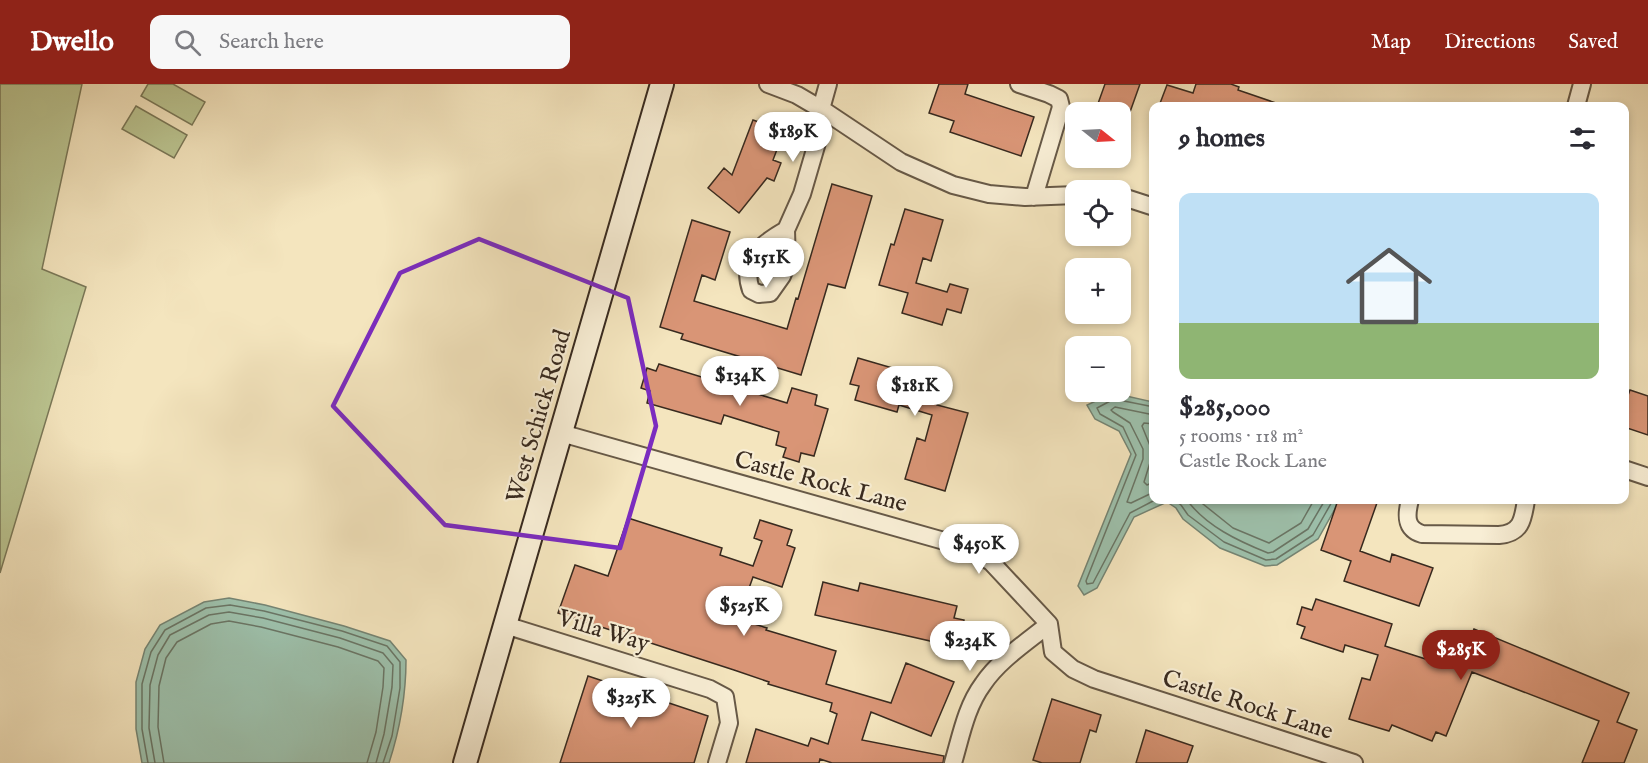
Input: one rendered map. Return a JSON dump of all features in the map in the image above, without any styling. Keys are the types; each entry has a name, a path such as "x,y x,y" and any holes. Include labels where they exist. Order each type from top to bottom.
{"street":[{"name":"West Schick Road","path":"465,763 662,84"},
{"path":"768,84 797,95 823,110 901,162 952,185 989,194 1034,197 1065,196"},
{"path":"786,230 802,194 828,84"},
{"path":"1019,84 1049,93 1059,99 1061,107 1034,197"},
{"path":"1577,102 1582,84"},
{"path":"1131,200 1149,205"},
{"name":"Castle Rock Lane","path":"561,433 959,544 991,562 1049,624 1053,652 1073,669 1094,679 1354,763"},
{"path":"1629,471 1648,477"},
{"path":"1409,504 1408,524 1415,532 1499,535 1509,534 1516,530 1522,521 1525,504"},
{"path":"953,763 969,710 982,684 996,668 1049,624"},
{"name":"Villa Way","path":"505,625 710,689 725,697 729,723 717,763"}],"highlighted area":[{"path":"479,239 628,298 656,426 620,548 445,525 333,406 400,273"}],"shaded area":[{"path":"0,84 82,84 42,269 86,287 0,573"},
{"path":"148,84 173,84 205,102 192,125 141,96"},
{"path":"136,106 187,135 174,158 122,129"}],"water":[{"path":"1131,397 1149,401 1149,504 1163,504 1134,517 1097,588 1084,595 1078,586 1131,454 1119,431 1095,419 1087,405 1094,402 1131,402"},
{"path":"1170,504 1338,504 1318,539 1277,565 1265,566 1220,548 1183,519 1176,508"},
{"path":"229,598 344,626 390,641 406,660 402,712 389,763 142,763 136,729 136,682 145,649 160,625 204,602"}],"building":[{"path":"939,84 968,84 965,94 1034,117 1021,156 950,132 954,121 929,113"},
{"path":"1105,84 1140,84 1131,109 1131,102 1099,102"},
{"path":"1196,84 1231,84 1239,87 1238,90 1273,102 1161,102 1167,85 1193,93"},
{"path":"753,120 784,131 773,160 781,163 774,181 767,178 739,213 708,188 724,168 732,175"},
{"path":"832,184 872,196 845,288 828,284 801,375 681,339 683,334 660,327 692,220 730,232 715,280 702,275 694,301 787,329"},
{"path":"905,209 943,220 931,261 923,258 916,283 947,292 950,284 968,289 961,313 947,309 942,325 902,313 908,293 879,285 891,244 894,245"},
{"path":"858,358 944,383 937,405 968,413 945,491 905,479 917,438 925,441 932,415 899,405 897,412 855,400 859,386 850,384"},
{"path":"659,364 787,403 792,388 817,395 815,405 828,409 814,456 801,453 799,462 783,457 786,448 776,445 779,432 724,415 721,424 647,403 650,391 641,388 647,368 656,371"},
{"path":"1630,390 1648,396 1648,435 1629,429"},
{"path":"1337,504 1377,504 1360,551 1390,562 1392,554 1433,568 1419,606 1344,581 1351,561 1321,550"},
{"path":"628,518 722,548 720,555 753,566 762,541 754,538 760,520 792,530 787,545 795,548 782,587 753,577 738,619 836,651 826,684 891,703 906,663 954,682 931,736 871,712 862,740 944,756 943,763 832,763 820,759 819,763 746,763 756,729 808,746 811,738 828,744 837,714 830,711 832,703 768,684 769,682 734,670 558,613 575,565 608,576"},
{"path":"823,582 858,591 860,583 957,606 954,618 964,620 960,637 951,634 948,645 815,615"},
{"path":"1316,599 1392,624 1385,646 1435,662 1442,647 1463,656 1474,629 1629,693 1617,722 1637,730 1624,763 1582,763 1599,721 1472,672 1446,736 1436,732 1432,741 1392,725 1389,731 1349,719 1362,678 1370,680 1378,655 1345,645 1343,652 1301,638 1305,627 1297,624 1302,607 1312,610"},
{"path":"588,676 708,716 694,763 560,763"},
{"path":"1052,699 1101,715 1096,732 1090,730 1080,763 1042,763 1033,760"},
{"path":"1146,730 1193,746 1187,763 1136,763"}]}
